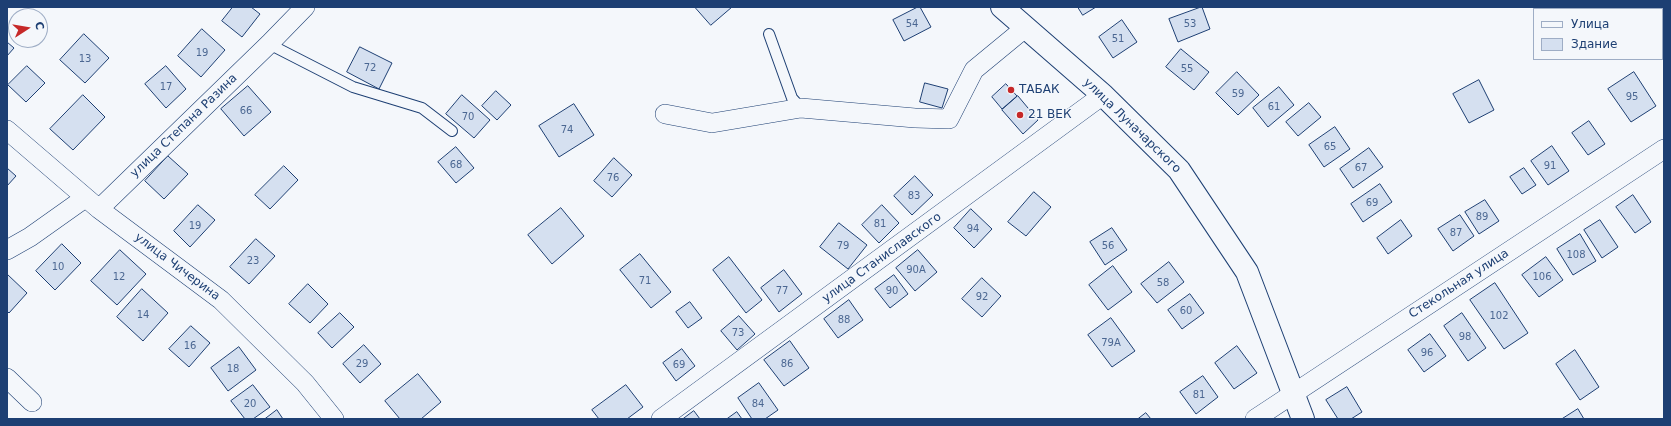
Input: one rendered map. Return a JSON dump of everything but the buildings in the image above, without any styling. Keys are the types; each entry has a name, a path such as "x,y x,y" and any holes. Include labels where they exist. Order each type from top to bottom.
{"main road":[{"name":"улица Луначарского","path":"1002,7 1103,96 1179,170 1247,272 1292,394 1303,419"}],"street":[{"name":"улица Степана Разина","path":"7,250 92,203 269,44 305,7"},
{"path":"665,114 712,123 801,108 915,118 949,119 974,70 1025,28"},
{"name":"улица Станиславского","path":"661,419 1103,96"},
{"name":"улица Чичерина","path":"7,130 92,203 221,300 305,383 334,419"},
{"name":"Стекольная улица","path":"1255,419 1664,149"},
{"path":"7,378 32,402"}],"lane":[{"path":"769,34 792,98 801,108"},
{"path":"269,44 353,87 422,108 452,131"}],"place":[{"name":"ТАБАК","path":"1011,90"},
{"name":"21 ВЕК","path":"1020,115"}]}
